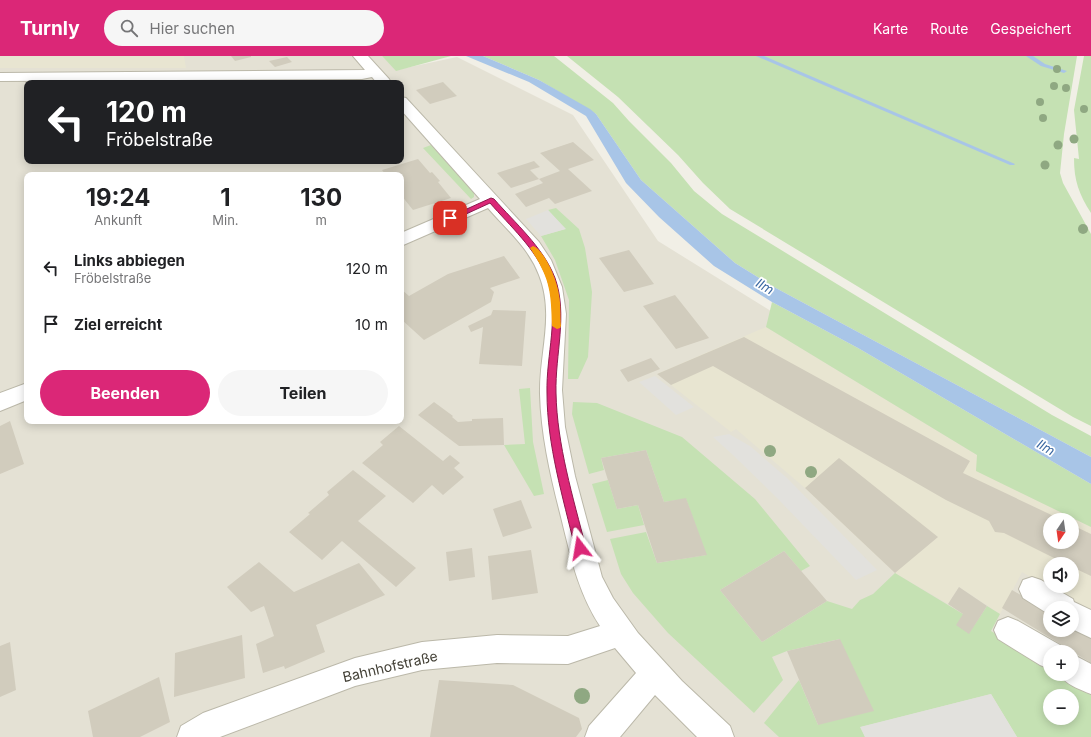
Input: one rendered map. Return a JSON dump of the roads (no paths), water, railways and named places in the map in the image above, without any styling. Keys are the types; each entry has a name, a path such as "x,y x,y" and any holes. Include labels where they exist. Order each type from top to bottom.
{"street":[{"path":"360,56 380,78"},
{"path":"0,77 362,76 380,78"},
{"path":"404,104 532,246 542,261 552,283 555,294 557,322 551,392 554,432 566,491 588,573 602,606 621,633 654,674 720,737"},
{"path":"404,239 491,200"},
{"path":"0,402 24,392"},
{"path":"1032,589 1052,601"},
{"path":"1079,618 1091,625"},
{"path":"1008,630 1043,651"},
{"name":"Bahnhofstraße","path":"192,737 214,724 355,672 422,656 497,649 568,650 621,633"},
{"path":"1079,672 1091,680"},
{"path":"600,737 654,674"}],"water":[{"name":"Ilm","path":"466,56 483,56 539,80 590,109 596,114 641,180 735,263 772,286 1091,457 1091,484 858,348 772,302 714,266 659,217 626,183 586,116 529,82"}],"waterway":[{"path":"759,56 1012,164"},
{"path":"1029,56 1043,65 1064,71"}]}
